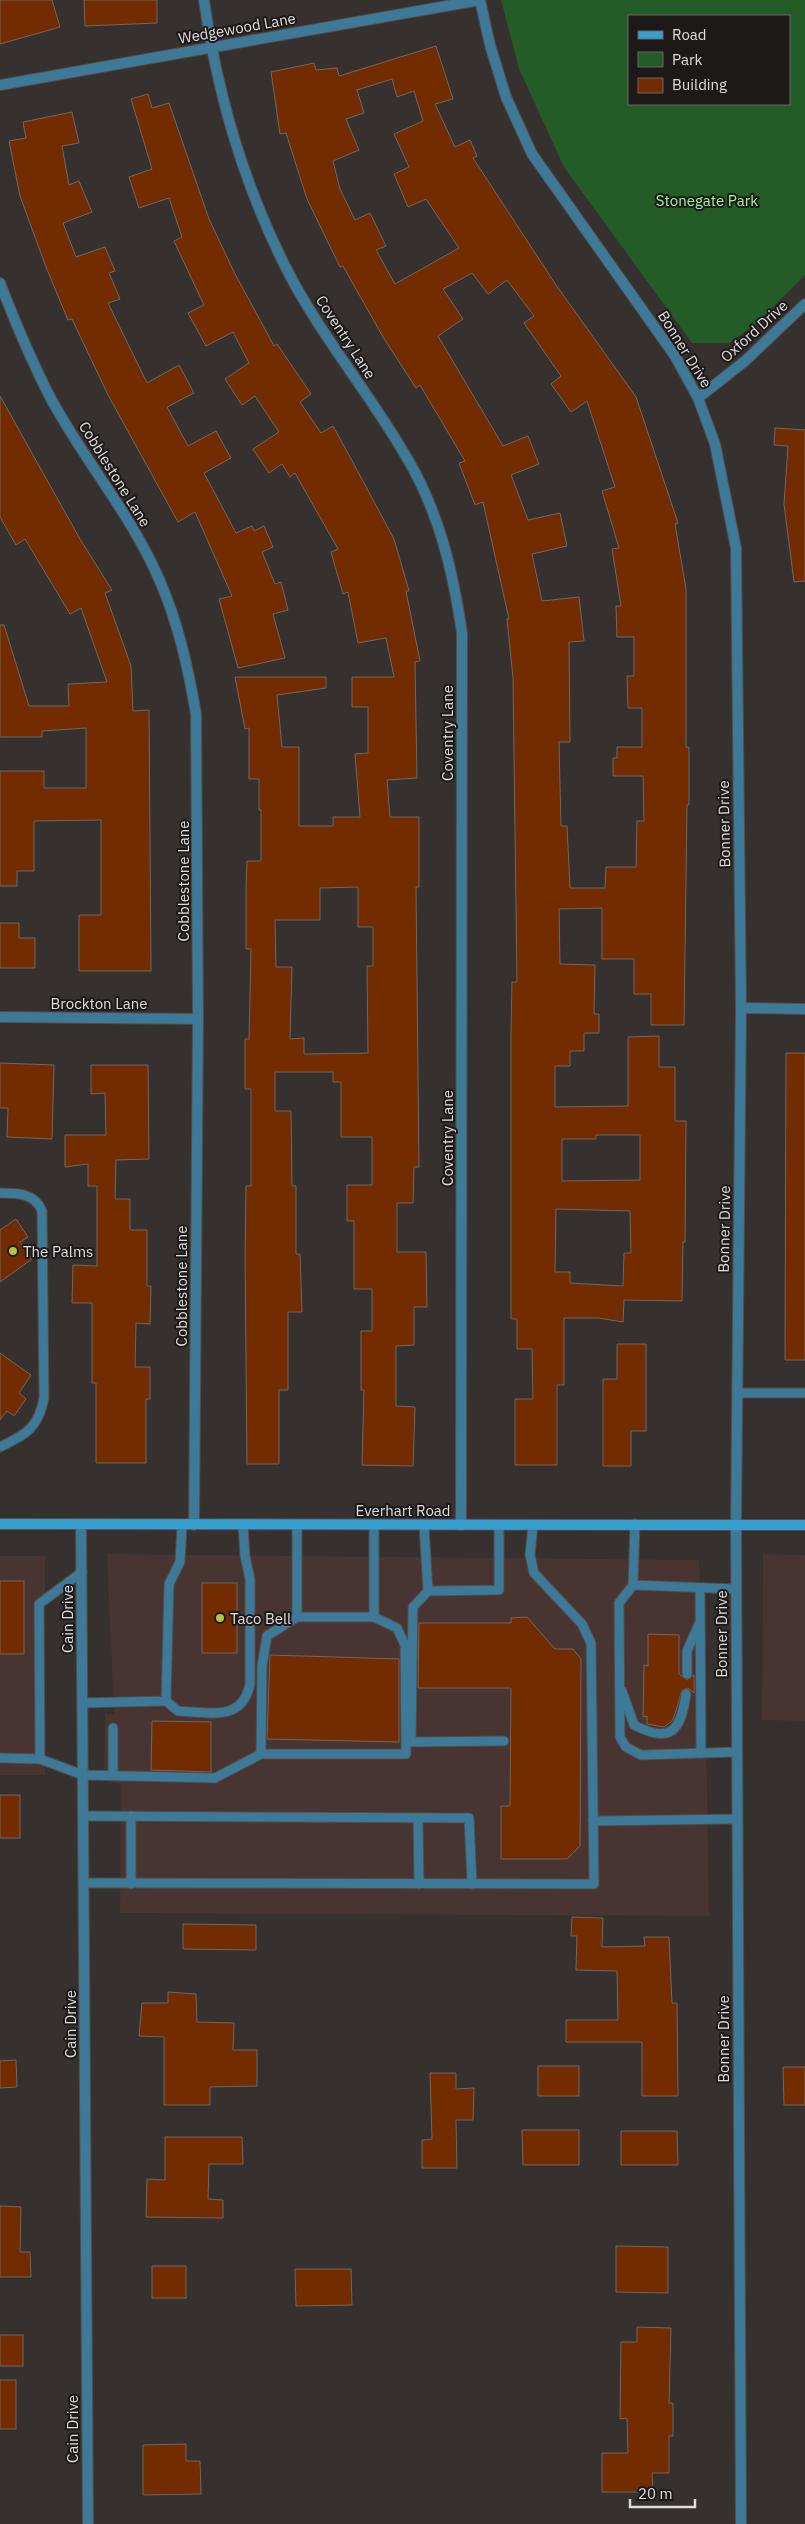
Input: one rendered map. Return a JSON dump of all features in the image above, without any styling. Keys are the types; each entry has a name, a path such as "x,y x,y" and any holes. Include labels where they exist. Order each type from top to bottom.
{"main road":[{"name":"Everhart Road","path":"0,1524 805,1524"}],"street":[{"name":"Coventry Lane","path":"204,0 211,48 230,129 252,193 282,259 324,334 408,458 430,503 445,544 455,583 462,633 461,1525"},
{"name":"Wedgewood Lane","path":"0,85 480,0"},
{"name":"Bonner Drive","path":"480,0 490,45 506,97 532,154 675,356 698,398 715,444 736,548 741,1008 736,1524 741,2524"},
{"name":"Cobblestone Lane","path":"0,283 20,334 50,397 133,531 158,578 174,617 188,667 196,714 198,1018 194,1525"},
{"name":"Oxford Drive","path":"698,398 745,361 805,304"},
{"path":"741,1008 805,1008"},
{"name":"Brockton Lane","path":"0,1017 198,1018"},
{"name":"Cain Drive","path":"81,1525 88,2524"}],"lane":[{"path":"0,1193 21,1193 39,1204 42,1211 44,1398 41,1413 34,1426 26,1433 0,1447"},
{"path":"737,1393 805,1393"},
{"path":"635,1524 633,1585 619,1603 620,1737 626,1747 641,1755 737,1752"},
{"path":"166,1701 169,1584 180,1562 182,1525"},
{"path":"82,1704 166,1701 178,1711 228,1713 237,1708 247,1698 250,1684 250,1579 245,1556 243,1525"},
{"path":"297,1525 297,1617"},
{"path":"374,1525 374,1617"},
{"path":"424,1525 428,1591"},
{"path":"499,1525 499,1590 428,1591 413,1607 411,1742 504,1741"},
{"path":"84,1884 594,1884 592,1643 582,1624 534,1573 530,1555 533,1525"},
{"path":"40,1759 39,1604 82,1572"},
{"path":"633,1585 736,1590"},
{"path":"700,1588 701,1753"},
{"path":"0,1758 40,1759 83,1774 215,1778 261,1754 406,1754 405,1645 397,1628 374,1617 297,1617 267,1636 262,1666 261,1754"},
{"path":"687,1674 687,1651 700,1621"},
{"path":"620,1684 634,1725 647,1732 668,1733 678,1726 682,1719 686,1694"},
{"path":"113,1728 113,1775"},
{"path":"83,1816 469,1818 472,1884"},
{"path":"131,1816 131,1884"},
{"path":"418,1818 419,1884"},
{"path":"593,1821 737,1819"}],"shaded area":[{"path":"107,1554 699,1560 707,1782 709,1916 120,1913 121,1784 104,1781 105,1714 114,1714"},
{"path":"763,1554 805,1555 805,1721 762,1720"},
{"path":"0,1556 45,1556 45,1775 0,1775"}],"green space":[{"name":"Stonegate Park","path":"501,0 805,0 805,275 756,324 729,343 692,343 564,167 519,69"}],"building":[{"path":"0,0 52,0 60,27 0,44"},
{"path":"84,0 157,0 157,23 85,26"},
{"path":"436,46 453,99 435,104 455,147 470,140 477,156 473,158 556,285 636,397 678,523 675,524 686,589 686,747 689,747 684,1025 651,1025 651,994 634,994 634,959 602,959 602,908 559,909 560,964 595,965 594,1014 599,1014 599,1033 584,1033 584,1051 570,1051 570,1066 555,1066 555,1107 628,1106 628,1037 659,1036 659,1067 675,1067 675,1121 686,1121 685,1242 683,1242 682,1301 624,1300 623,1322 598,1318 564,1318 564,1385 557,1385 557,1465 515,1465 515,1399 533,1399 532,1349 517,1349 517,1319 511,1319 511,1031 512,982 517,982 513,678 507,619 509,619 483,502 475,505 459,463 465,461 420,385 416,388 383,337 343,266 340,267 307,199 286,133 280,134 271,72 314,63 316,70 337,68 339,76","holes":["392,79 397,97 414,91 423,121 394,134 409,167 394,174 408,207 426,199 459,248 395,284 376,250 386,246 370,213 355,220 340,189 333,161 359,150 346,119 364,113 357,90","472,273 488,294 507,280 534,316 524,323 561,376 551,384 571,412 587,401 615,487 602,491 619,548 612,549 621,606 616,606 617,637 634,637 634,676 627,676 628,708 642,708 642,747 617,747 617,758 613,758 613,776 643,776 644,821 637,821 636,867 606,867 605,888 570,888 567,826 561,826 559,742 570,742 569,642 584,641 579,597 542,601 532,554 567,546 560,513 528,520 511,475 539,464 528,436 503,446 438,336 463,319 443,289","596,1135 640,1135 640,1180 562,1181 562,1139 596,1139","556,1209 630,1211 631,1253 624,1253 623,1286 570,1283 570,1272 555,1272"]},
{"path":"148,94 152,108 169,103 209,219 234,272 274,346 277,344 311,394 300,402 321,433 333,426 394,539 409,591 406,591 420,661 415,662 417,778 387,780 390,817 419,817 419,887 416,887 419,1167 414,1167 413,1203 397,1203 397,1252 426,1252 427,1307 414,1307 414,1345 396,1346 396,1406 415,1407 413,1466 362,1465 364,1390 361,1390 361,1331 372,1331 372,1289 354,1289 354,1221 347,1221 347,1185 372,1185 372,1137 341,1137 341,1082 333,1082 333,1072 275,1072 275,1111 291,1111 292,1186 296,1186 296,1254 300,1254 302,1312 288,1312 288,1390 279,1390 279,1464 247,1464 245,1256 246,1186 251,1186 251,1089 245,1089 245,1039 249,1039 251,949 246,949 246,890 247,861 261,861 261,810 259,810 259,779 249,779 249,728 245,729 235,677 326,677 326,688 277,695 282,747 299,747 299,826 333,826 333,817 360,817 355,754 368,753 368,707 352,707 352,677 394,677 386,638 358,643 348,592 343,594 331,552 338,549 295,473 290,477 282,464 269,473 253,449 279,432 255,396 242,405 225,379 249,363 233,332 206,346 188,313 204,305 174,241 182,237 169,198 139,208 129,177 152,169 131,99","holes":["358,887 358,927 373,927 373,966 367,966 368,1053 304,1054 304,1038 290,1039 292,967 276,967 275,920 320,920 320,888"]},
{"path":"72,112 79,143 62,146 69,185 79,181 92,212 63,223 76,257 105,247 115,271 109,273 120,299 108,303 147,383 179,365 194,393 167,407 188,446 216,431 231,458 204,473 236,533 252,526 254,531 264,526 273,547 262,552 275,584 281,582 288,610 273,614 285,658 238,668 219,599 232,596 195,512 178,522 108,395 72,319 68,320 46,267 20,196 9,141 26,138 23,122"},
{"path":"0,396 80,539 112,590 105,593 131,666 133,711 149,710 151,971 79,971 79,915 101,915 101,820 34,821 34,871 17,871 17,886 0,886 0,771 44,771 44,788 86,788 86,728 42,731 42,737 0,737 0,625 4,625 29,706 69,706 68,684 107,682 81,608 70,614 25,539 16,545 0,517"},
{"path":"775,428 805,430 805,581 794,582 784,504 788,446 774,445"},
{"path":"0,923 19,923 19,938 35,938 35,968 0,968"},
{"path":"786,1053 805,1053 805,1360 785,1360"},
{"path":"0,1063 54,1065 52,1139 7,1137 8,1108 0,1108"},
{"path":"91,1065 148,1065 149,1159 116,1160 115,1199 130,1199 130,1230 147,1230 147,1286 151,1286 150,1324 136,1323 135,1367 150,1367 150,1399 146,1399 146,1463 96,1463 96,1383 92,1383 92,1303 72,1303 73,1265 97,1266 97,1186 88,1186 88,1164 65,1167 65,1135 106,1135 105,1093 91,1094"},
{"name":"The Palms","path":"16,1219 28,1237 20,1242 32,1259 0,1282 0,1230"},
{"path":"617,1344 646,1344 646,1431 631,1431 631,1466 603,1466 603,1379 617,1379"},
{"path":"0,1353 31,1375 19,1393 26,1399 14,1416 7,1411 0,1420"},
{"path":"0,1581 24,1581 24,1654 0,1654"},
{"name":"Taco Bell","path":"202,1583 237,1583 237,1653 202,1653"},
{"path":"527,1617 555,1649 573,1649 581,1659 580,1846 567,1859 501,1859 501,1806 510,1806 511,1688 418,1688 419,1623 511,1623 511,1618"},
{"path":"648,1634 679,1635 679,1674 687,1680 694,1675 694,1693 688,1688 682,1690 672,1721 664,1727 647,1724 647,1716 643,1717 644,1665 648,1666"},
{"path":"270,1655 399,1659 399,1742 267,1739"},
{"path":"152,1721 211,1722 211,1772 151,1770"},
{"path":"0,1795 20,1795 20,1838 0,1838"},
{"path":"572,1917 603,1918 602,1947 645,1946 644,1937 669,1937 672,2003 677,2003 678,2096 642,2096 642,2042 566,2042 566,2020 618,2020 617,1971 576,1970 577,1936 571,1936"},
{"path":"183,1924 256,1925 256,1950 183,1949"},
{"path":"168,1992 196,1994 197,2022 234,2023 233,2050 257,2050 257,2086 210,2087 210,2105 164,2105 164,2037 139,2036 142,2003 168,2003"},
{"path":"16,2060 17,2087 0,2088 0,2061"},
{"path":"538,2066 579,2066 579,2096 538,2096"},
{"path":"783,2067 805,2067 805,2105 784,2105"},
{"path":"430,2073 456,2073 456,2089 474,2088 473,2120 456,2120 457,2168 422,2168 422,2140 432,2139"},
{"path":"522,2130 579,2130 579,2165 523,2165"},
{"path":"621,2131 677,2131 678,2165 621,2165"},
{"path":"165,2137 242,2137 243,2164 209,2164 208,2199 223,2200 223,2218 146,2217 147,2179 165,2180"},
{"path":"0,2206 21,2207 20,2252 30,2252 31,2277 0,2277"},
{"path":"616,2246 668,2247 668,2293 616,2292"},
{"path":"152,2266 186,2266 186,2298 152,2298"},
{"path":"295,2269 351,2269 352,2305 296,2306"},
{"path":"637,2327 671,2328 669,2403 673,2403 673,2436 669,2436 669,2473 652,2473 653,2492 602,2492 602,2453 628,2453 627,2418 620,2419 621,2342 637,2342"},
{"path":"0,2335 23,2335 23,2366 0,2366"},
{"path":"0,2380 16,2380 16,2429 0,2429"},
{"path":"186,2444 186,2461 200,2461 201,2494 143,2495 143,2445"}],"place":[{"name":"The Palms","path":"13,1251"},
{"name":"Taco Bell","path":"220,1618"}]}
